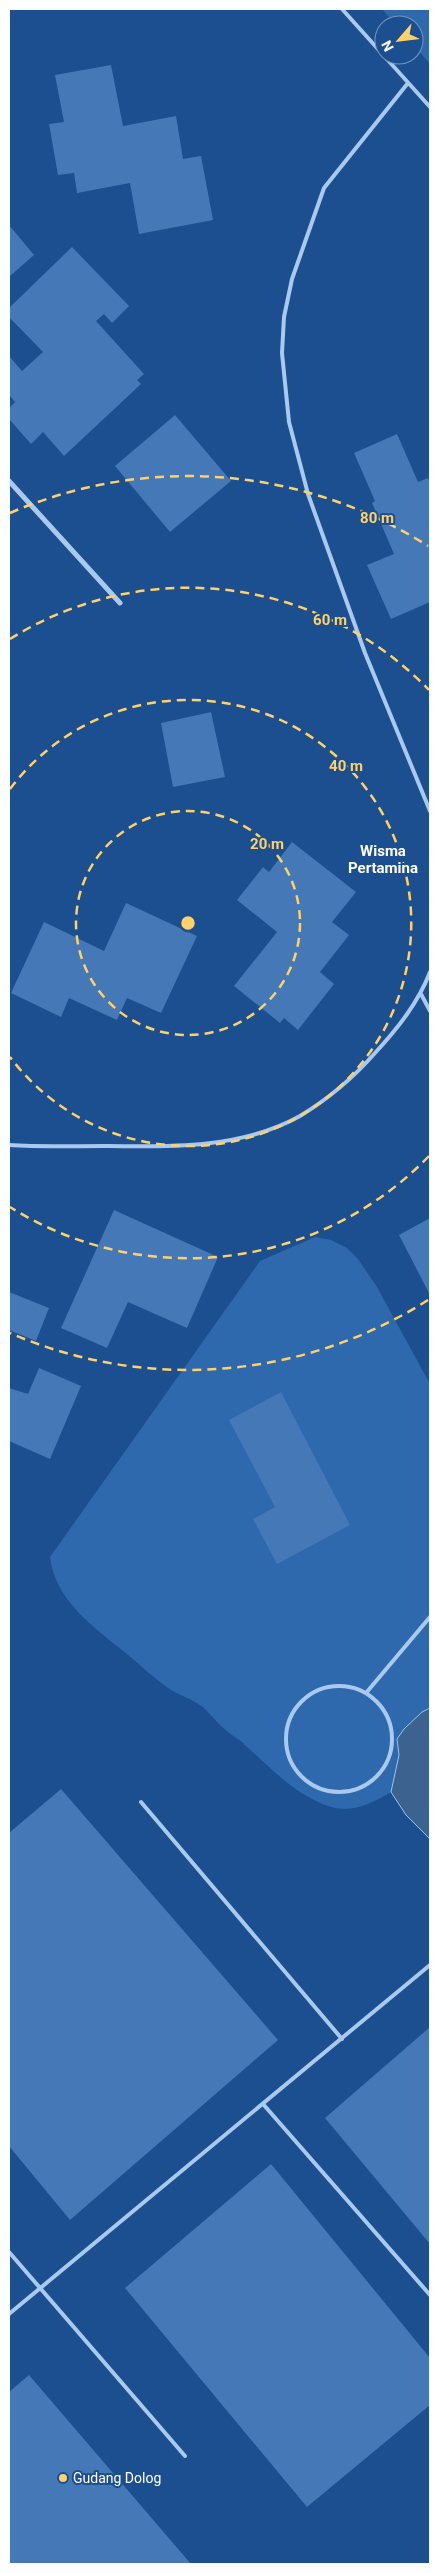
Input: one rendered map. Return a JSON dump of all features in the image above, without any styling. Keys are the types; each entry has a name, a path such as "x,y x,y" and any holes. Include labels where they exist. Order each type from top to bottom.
{"street":[{"path":"9,481 120,603"}],"lane":[{"path":"342,9 430,107"},
{"path":"408,83 324,188 292,279 284,316 282,353 289,422 308,494 365,653 430,811"},
{"path":"9,1145 172,1147 220,1142 261,1131 299,1116 329,1097 378,1050 398,1028 421,994 430,972"},
{"path":"421,994 430,1011"},
{"path":"366,1693 430,1617"},
{"path":"347,1686 366,1693 379,1705 390,1726 390,1752 386,1763 380,1773 360,1788 336,1792 312,1785 295,1769 286,1745 286,1732 294,1710 302,1700 323,1688 347,1686"},
{"path":"141,1802 342,2039"},
{"path":"9,2314 430,1965"},
{"path":"262,2104 430,2295"},
{"path":"9,2252 185,2456"}],"shaded area":[{"path":"382,9 430,9 430,64 424,57 424,15 387,15"},
{"path":"315,1237 331,1240 347,1248 358,1259 377,1287 430,1384 430,1708 422,1712 397,1739 399,1755 391,1792 368,1804 345,1809 328,1806 304,1795 294,1788 225,1729 204,1708 168,1688 102,1634 68,1600 53,1573 50,1557 260,1261"},
{"path":"430,1708 430,1839 406,1815 391,1792 399,1755 397,1739 404,1729 422,1712"}],"building":[{"path":"111,65 123,126 176,116 183,159 201,156 213,220 139,234 130,183 77,193 74,173 58,175 49,124 64,122 55,75"},
{"path":"9,225 34,255 9,277"},
{"path":"72,247 129,306 112,323 104,314 96,321 144,374 137,380 141,384 64,456 43,432 31,444 9,419 9,408 15,402 9,395 9,356 22,371 43,352 9,317 9,308"},
{"path":"175,415 231,481 170,532 115,466"},
{"path":"397,434 418,482 428,478 430,484 430,602 391,619 367,565 394,554 372,503 375,501 354,453"},
{"path":"211,712 225,777 173,787 161,723"},
{"path":"292,842 356,892 332,922 349,935 320,972 334,984 298,1030 284,1018 280,1023 234,986 277,932 237,900 263,867 269,872"},
{"path":"126,903 197,936 161,1013 127,998 117,1020 69,998 61,1017 11,993 44,922 104,951"},
{"path":"114,1210 218,1257 187,1328 128,1302 107,1348 61,1328"},
{"path":"430,1218 430,1295 399,1235"},
{"path":"9,1292 49,1308 36,1341 9,1330"},
{"path":"39,1368 81,1386 50,1459 9,1441 9,1388 28,1394"},
{"path":"281,1392 350,1525 277,1564 253,1519 275,1507 229,1420"},
{"path":"61,1789 278,2040 70,2220 9,2146 9,1833"},
{"path":"430,2027 430,2244 325,2118"},
{"path":"271,2164 430,2358 430,2405 307,2507 125,2288"},
{"name":"Gudang Dolog","path":"29,2375 191,2564 9,2564 9,2392"}],"place":[{"name":"Gudang Dolog","path":"63,2478"}],"district":[{"name":"Wisma Pertamina","path":"383,860"}]}
